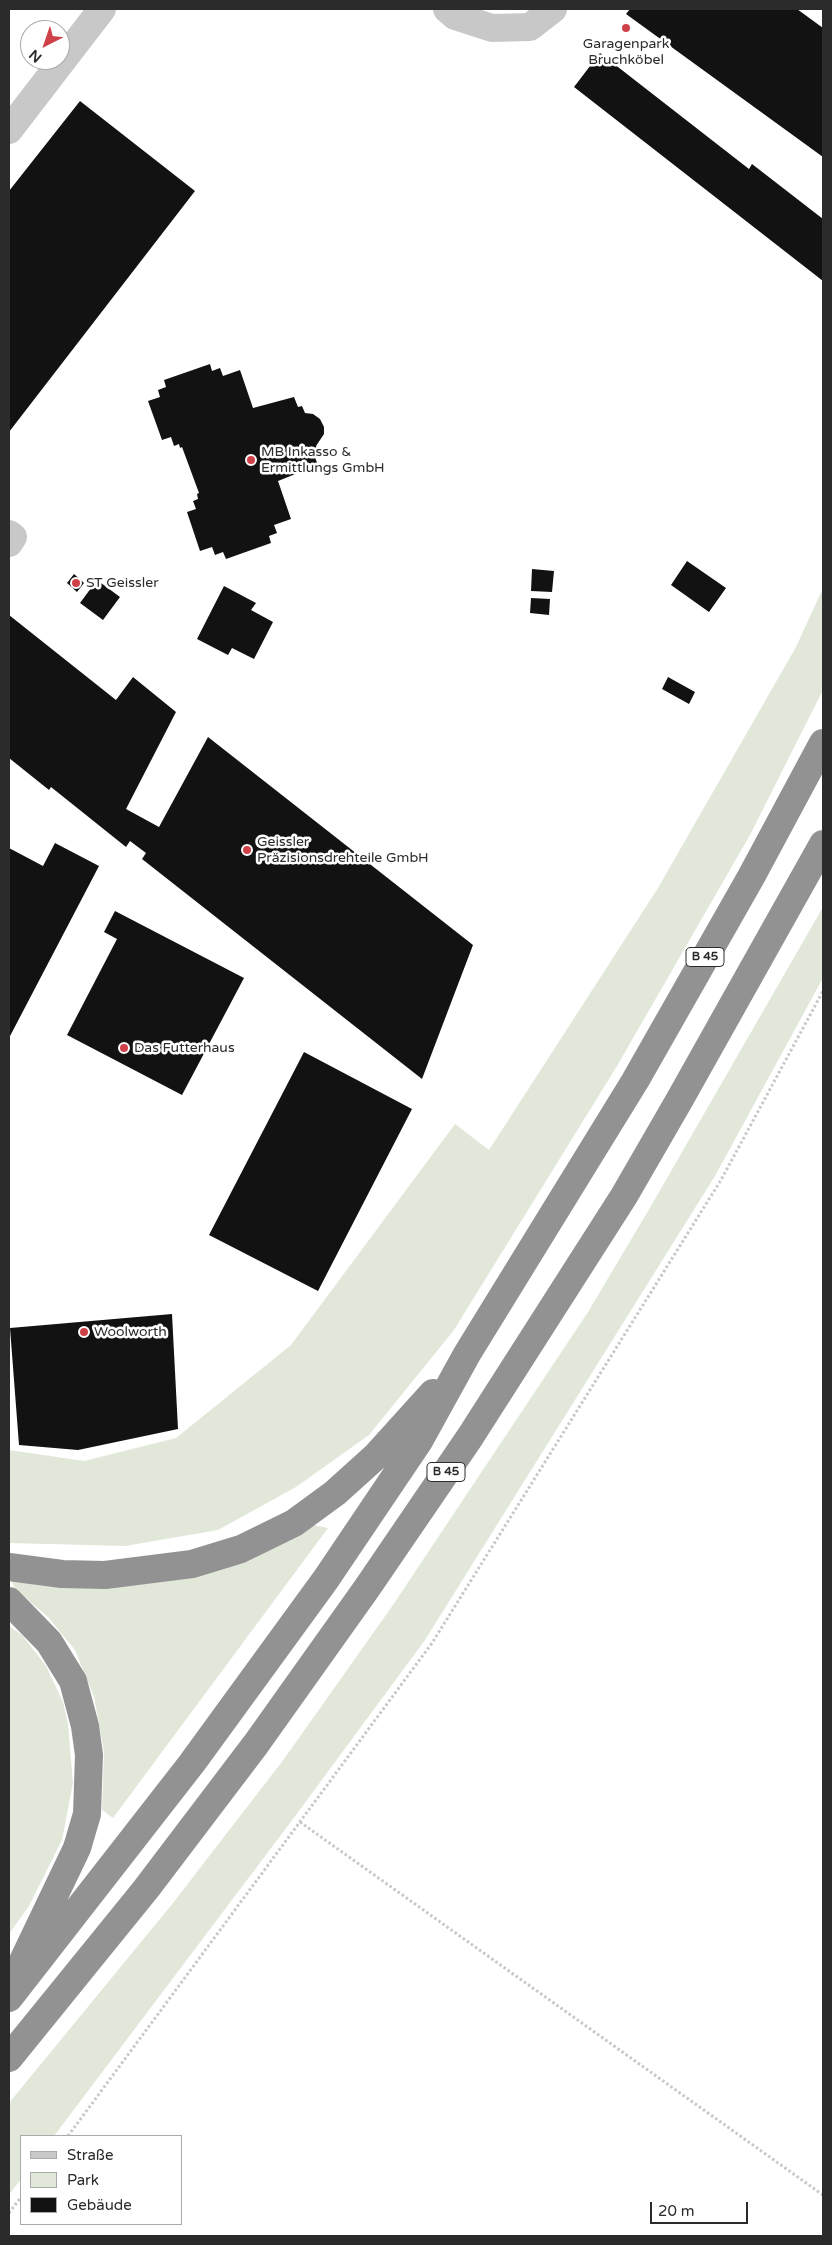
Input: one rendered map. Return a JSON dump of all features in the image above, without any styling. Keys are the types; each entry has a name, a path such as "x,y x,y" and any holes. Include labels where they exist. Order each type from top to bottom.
{"highway":[{"name":"B 45","path":"9,1998 192,1763 326,1579 419,1441 468,1354 635,1081 751,877 823,743"},
{"name":"B 45","path":"9,2058 146,1889 256,1744 373,1580 470,1437 624,1196 823,844"},
{"path":"9,1567 62,1574 105,1575 192,1564 241,1549 294,1523 335,1494 376,1456 468,1354"},
{"path":"9,1601 50,1642 73,1681 85,1726 89,1775 86,1814 76,1848 9,1991"}],"street":[{"path":"9,130 102,9"},
{"path":"446,9 455,16 492,28 530,27 553,9"},
{"path":"9,534 13,537 9,543"}],"path":[{"path":"69,2135 438,1635 722,1180 823,991"},
{"path":"300,1822 823,2195"},
{"path":"9,2213 20,2198"}],"green space":[{"path":"823,588 823,690 750,835 617,1066 454,1330 369,1435 296,1487 218,1530 125,1546 9,1543 9,1450 84,1461 176,1438 291,1345 455,1124 489,1150 658,888 796,647"},
{"path":"823,907 823,978 715,1176 425,1640 293,1819 55,2135 20,2135 20,2180 9,2195 9,2103 173,1903 284,1759 393,1605 588,1312"},
{"path":"313,1525 328,1528 113,1818 102,1810 104,1752 94,1697 75,1650 48,1617 16,1590 10,1578 100,1586 152,1583 192,1577 249,1561"},
{"path":"9,1626 22,1635 46,1666 63,1702 68,1724 73,1783 62,1840 29,1906 9,1934"}],"building":[{"path":"630,9 797,9 823,28 823,157 626,14"},
{"path":"600,53 749,169 752,164 823,219 823,281 574,87"},
{"path":"80,101 195,191 9,432 9,191"},
{"name":"MB Inkasso & Ermittlungs GmbH","path":"210,364 212,371 220,368 223,376 240,370 253,408 294,397 298,407 302,406 305,413 313,414 320,419 324,427 324,434 316,446 319,453 314,455 318,465 278,481 291,519 274,525 277,533 269,536 271,543 226,559 223,552 215,555 212,547 200,551 187,512 196,509 193,501 198,499 197,494 199,493 182,447 180,448 179,444 174,446 171,437 162,440 148,401 160,397 158,390 166,387 164,380"},
{"path":"687,561 726,588 709,612 671,585"},
{"path":"532,569 554,571 552,592 531,591"},
{"name":"ST Geissler","path":"74,574 84,583 77,592 67,583"},
{"path":"97,580 120,597 103,620 80,603"},
{"path":"224,586 256,603 251,610 273,622 254,659 232,648 228,655 197,639"},
{"path":"531,598 550,599 549,615 530,613"},
{"name":"Geissler Präzisionsdrehteile GmbH","path":"9,615 116,700 133,677 176,712 126,809 159,827 208,737 473,945 422,1079 142,859 146,853 130,841 126,847 51,787 49,790 9,758"},
{"path":"668,677 695,692 689,704 662,689"},
{"path":"55,843 99,866 9,1038 9,848 43,866"},
{"path":"115,911 244,978 182,1095 67,1035 117,939 104,932"},
{"path":"304,1052 412,1109 318,1291 209,1235"},
{"path":"172,1314 178,1429 78,1450 19,1445 10,1328"}],"place":[{"name":"Garagenpark Bruchköbel","path":"626,28"},
{"name":"MB Inkasso & Ermittlungs GmbH","path":"251,460"},
{"name":"ST Geissler","path":"76,583"},
{"name":"Geissler Präzisionsdrehteile GmbH","path":"247,850"},
{"name":"Das Futterhaus","path":"124,1048"},
{"name":"Woolworth","path":"84,1332"}]}
